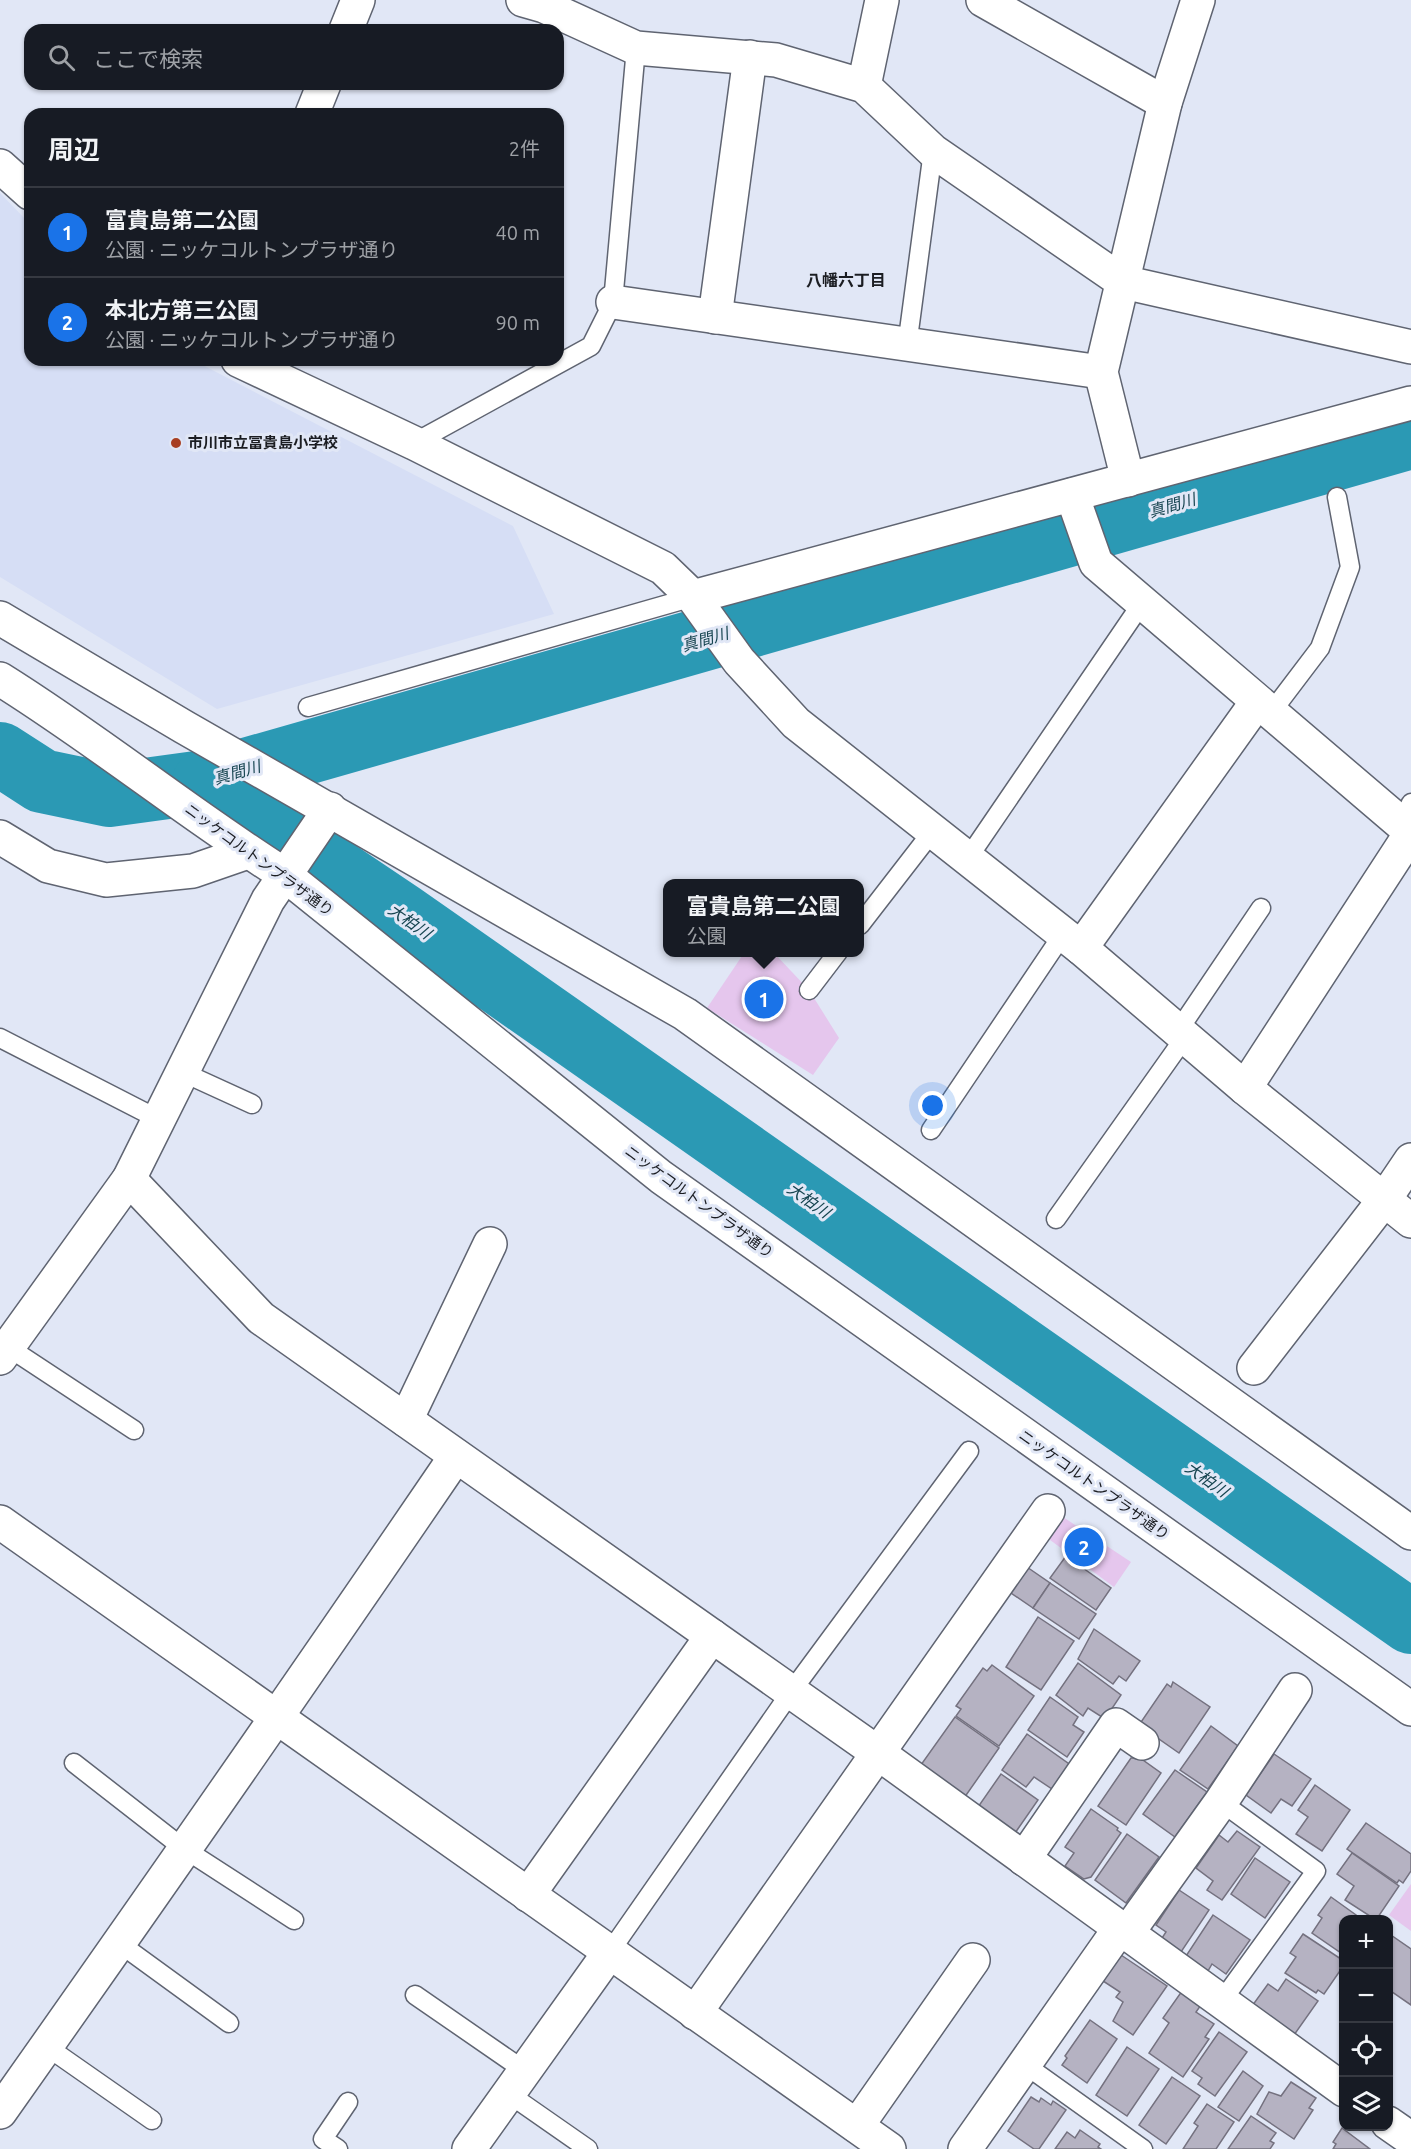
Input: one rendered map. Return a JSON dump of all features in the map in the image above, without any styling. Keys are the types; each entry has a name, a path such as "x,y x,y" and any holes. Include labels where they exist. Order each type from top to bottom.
{"street":[{"path":"348,24 358,0"},
{"path":"523,0 544,6 636,48 776,60 864,86 933,151 1123,282 1411,347"},
{"path":"864,86 882,0"},
{"path":"983,0 1165,103"},
{"path":"1128,480 1101,372 1165,103 1198,0"},
{"path":"715,317 750,57"},
{"path":"314,108 322,90"},
{"path":"0,166 24,188"},
{"path":"613,302 907,346 1101,372"},
{"path":"251,366 414,442 663,568 693,597 739,661 796,723 1072,941 1245,1088 1411,1221"},
{"path":"693,597 1411,403"},
{"path":"1071,495 1096,563 1264,708 1409,823 1245,1088"},
{"path":"0,618 184,727 685,1014 1411,1533"},
{"name":"ニッケコルトンプラザ通り","path":"0,679 64,719 245,850 285,875 661,1177 1411,1709"},
{"path":"1072,941 1264,708"},
{"path":"5,1344 129,1179 268,900 330,809"},
{"path":"0,837 48,866 106,880 193,871 245,850"},
{"path":"1254,1368 1384,1200 1411,1160"},
{"path":"129,1179 261,1318 878,1753 1339,2086"},
{"path":"406,1420 490,1244"},
{"path":"0,2112 183,1848 278,1718 456,1456"},
{"path":"695,2013 1048,1511"},
{"path":"0,1522 889,2149"},
{"path":"528,1896 712,1636"},
{"path":"965,2149 1120,1928 1133,1924 1221,1802 1295,1690"},
{"path":"1024,1859 1116,1725 1142,1743"},
{"path":"469,2149 609,1953"},
{"path":"856,2126 973,1960"},
{"path":"1393,2126 1411,2139"}],"lane":[{"path":"564,361 591,346 613,302 636,48"},
{"path":"907,346 933,151"},
{"path":"414,442 554,366"},
{"path":"1264,708 1320,648 1350,567 1337,497"},
{"path":"308,707 693,597"},
{"path":"968,858 1142,603"},
{"path":"864,920 932,832"},
{"path":"1056,1219 1181,1034 1261,908"},
{"path":"931,1130 1072,941"},
{"path":"810,990 834,957"},
{"path":"0,1038 158,1119"},
{"path":"182,1072 252,1104"},
{"path":"5,1344 134,1430"},
{"path":"609,1953 791,1692 969,1452"},
{"path":"74,1763 183,1848 294,1920"},
{"path":"1221,1802 1316,1871 1221,2002"},
{"path":"119,1942 229,2023"},
{"path":"414,1995 517,2082 588,2149"},
{"path":"46,2046 152,2120"},
{"path":"1024,2064 1143,2149"},
{"path":"338,2149 323,2139 348,2102"}],"shaded area":[{"name":"市川市立冨貴島小学校","path":"0,193 24,218 24,366 205,366 513,526 554,614 217,709 0,577"},
{"path":"741,957 778,957 809,990 839,1038 813,1075 707,1008"},
{"path":"1060,1515 1131,1562 1114,1587 1046,1537"},
{"path":"1411,1884 1411,1931 1393,1918 1393,1915 1389,1915"}],"building":[{"path":"1066,1556 1111,1588 1096,1610 1050,1578"},
{"path":"1024,1565 1050,1583 1033,1608 1008,1591"},
{"path":"1050,1583 1096,1614 1079,1639 1033,1608"},
{"path":"1038,1617 1074,1641 1041,1690 1006,1667"},
{"path":"1094,1629 1140,1661 1126,1681 1119,1676 1113,1684 1078,1659"},
{"path":"1078,1663 1121,1695 1105,1719 1088,1708 1083,1716 1056,1695"},
{"path":"992,1665 1034,1696 999,1746 956,1716 961,1709 956,1706 983,1668 987,1671"},
{"path":"1173,1682 1210,1707 1179,1753 1139,1725 1167,1684 1171,1687"},
{"path":"1050,1697 1078,1717 1073,1725 1084,1732 1067,1757 1028,1730"},
{"path":"955,1717 999,1748 962,1801 918,1769"},
{"path":"1211,1726 1238,1746 1208,1789 1180,1770"},
{"path":"1027,1734 1072,1766 1055,1791 1034,1777 1026,1787 1002,1770"},
{"path":"1274,1754 1311,1779 1292,1806 1281,1799 1271,1813 1246,1795"},
{"path":"1131,1758 1140,1758 1161,1773 1126,1825 1098,1806"},
{"path":"1175,1770 1207,1792 1175,1837 1143,1814"},
{"path":"1001,1774 1038,1800 1015,1833 978,1807"},
{"path":"1315,1785 1350,1810 1322,1851 1296,1834 1308,1817 1298,1810"},
{"path":"1091,1809 1118,1828 1117,1830 1121,1833 1091,1877 1084,1879 1065,1866 1074,1853 1065,1847"},
{"path":"1366,1823 1411,1854 1411,1871 1403,1883 1399,1880 1397,1883 1347,1849"},
{"path":"1237,1831 1260,1847 1222,1900 1207,1890 1213,1881 1196,1868 1219,1835 1228,1842"},
{"path":"1127,1834 1159,1857 1126,1903 1095,1880"},
{"path":"1352,1853 1399,1886 1379,1915 1368,1915 1345,1900 1354,1886 1337,1874"},
{"path":"1255,1858 1290,1882 1265,1918 1231,1894"},
{"path":"1179,1890 1209,1910 1179,1955 1160,1941 1166,1932 1156,1925"},
{"path":"1331,1897 1356,1915 1339,1915 1339,1952 1312,1933 1322,1918 1318,1915"},
{"path":"1213,1915 1250,1940 1226,1974 1212,1964 1208,1971 1186,1956"},
{"path":"1303,1934 1339,1958 1339,1972 1324,1994 1318,1990 1316,1993 1285,1973 1296,1957 1290,1953"},
{"path":"1393,1936 1411,1949 1411,2005 1393,1992"},
{"path":"1121,1955 1167,1986 1133,2035 1113,2021 1123,2002 1116,1997 1120,1992 1103,1981"},
{"path":"1286,1979 1318,2001 1294,2035 1252,2006 1268,1984 1278,1991"},
{"path":"1182,1991 1201,2005 1196,2012 1214,2024 1205,2037 1209,2039 1183,2077 1149,2053 1169,2023 1163,2018"},
{"path":"1090,2020 1117,2039 1087,2083 1062,2065 1067,2058 1065,2056"},
{"path":"1219,2032 1247,2052 1215,2096 1198,2084 1202,2078 1192,2071"},
{"path":"1127,2047 1159,2069 1127,2116 1096,2095"},
{"path":"1243,2071 1263,2086 1239,2121 1218,2107"},
{"path":"1172,2077 1200,2096 1166,2144 1139,2125"},
{"path":"1291,2082 1316,2098 1309,2108 1313,2110 1294,2139 1257,2114 1269,2092 1281,2096"},
{"path":"1031,2097 1039,2102 1041,2098 1051,2105 1053,2101 1066,2110 1039,2149 1034,2149 1008,2131"},
{"path":"1207,2104 1234,2122 1216,2149 1183,2149 1198,2126 1194,2123"},
{"path":"1251,2116 1276,2133 1270,2141 1274,2143 1270,2149 1228,2149"},
{"path":"1080,2130 1100,2144 1098,2147 1101,2149 1055,2149 1067,2132 1075,2138"},
{"path":"1340,2131 1346,2131 1370,2149 1333,2149 1336,2144 1333,2142"}],"waterway":[{"name":"真間川","path":"0,754 42,781 109,795 204,782 1411,437"},
{"name":"大柏川","path":"204,782 402,915 1411,1622"}],"place":[{"name":"市川市立冨貴島小学校","path":"176,443"},
{"name":"富貴島第二公園","path":"764,999"},
{"name":"本北方第三公園","path":"1084,1547"}],"district":[{"name":"八幡六丁目","path":"846,280"}]}
